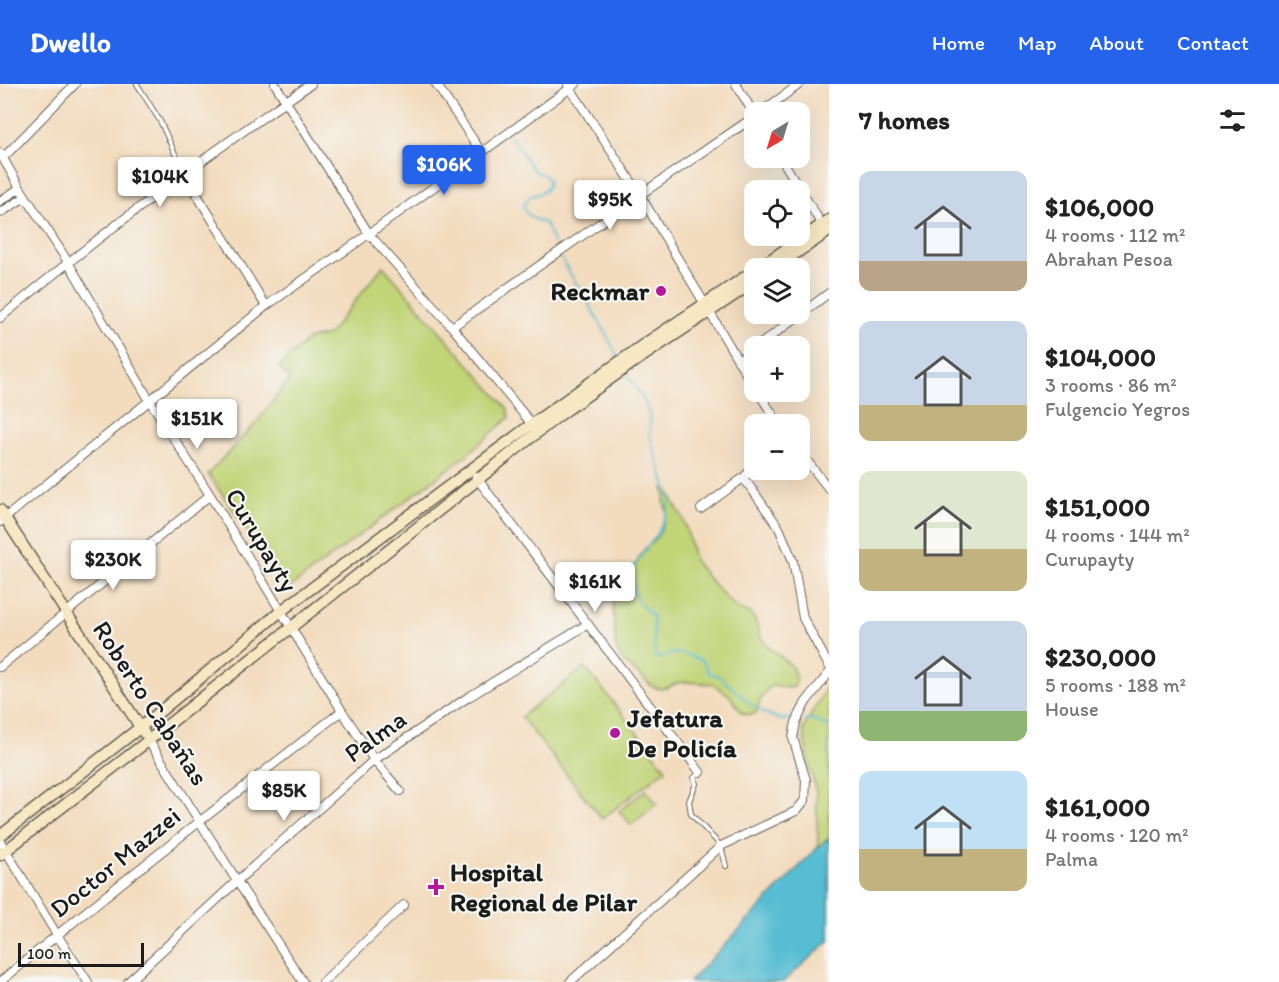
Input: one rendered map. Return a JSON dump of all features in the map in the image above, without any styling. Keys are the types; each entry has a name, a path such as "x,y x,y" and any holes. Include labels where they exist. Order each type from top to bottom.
{"main road":[{"path":"788,258 827,229"},
{"path":"777,258 827,229"},
{"path":"708,308 744,280"},
{"path":"0,836 140,728 281,611 470,470 631,359 708,308 744,288"},
{"path":"2,849 149,741 291,626 478,480 535,427"},
{"name":"Roberto Cabañas","path":"2,517 149,741"}],"street":[{"path":"2,155 75,84"},
{"path":"275,84 369,234 452,327 535,427"},
{"path":"0,318 68,262 184,174 311,84"},
{"path":"436,84 482,153"},
{"path":"736,84 746,102"},
{"path":"775,102 800,84"},
{"path":"2,517 266,306 482,153 571,85 640,195 744,371"},
{"path":"452,327 744,122"},
{"name":"Curupayty","path":"2,155 25,197 68,262 150,401 342,711 374,760 400,791"},
{"path":"787,168 827,229"},
{"path":"184,174 266,306"},
{"path":"0,201 20,188"},
{"path":"0,213 25,197"},
{"path":"772,336 829,293"},
{"path":"738,362 744,357"},
{"path":"810,465 829,489"},
{"path":"470,470 700,772"},
{"path":"701,509 743,478 752,488 779,528 793,561 803,618 829,666"},
{"path":"0,667 210,495"},
{"name":"Palma","path":"128,982 237,881 374,760 467,698 588,624"},
{"path":"570,982 721,846 796,812 805,800 806,780 793,738 796,722 806,702 829,673"},
{"name":"Doctor Mazzei","path":"0,982 200,821 342,711"},
{"name":"Roberto Cabañas","path":"149,741 303,982"},
{"path":"2,849 88,982"},
{"path":"322,982 404,905"}],"lane":[{"path":"137,84 160,121 184,174"},
{"path":"700,772 694,778 696,784 689,801 691,814 721,846 726,866"}],"green space":[{"path":"383,266 508,409 509,418 464,457 288,589 208,474 256,423 290,379 279,367 308,339 328,335"},
{"path":"663,488 669,491 683,518 694,560 736,608 749,613 755,619 761,637 767,646 792,666 796,679 794,687 774,685 768,688 760,700 756,713 749,715 742,713 730,696 713,684 686,682 660,689 653,687 622,660 616,648 613,600 646,547 660,532 667,513"},
{"path":"585,667 666,769 602,819 521,717"},
{"path":"829,683 829,838 818,847 816,791 803,729"},
{"path":"646,790 657,804 631,825 619,811"}],"water":[{"path":"829,838 829,941 783,982 689,982 818,847"}],"waterway":[{"path":"507,131 506,129 562,84"},
{"path":"510,135 531,167 546,177 549,182 545,191 529,197 523,206 531,217 545,223 554,244"},
{"path":"561,258 619,359"},
{"path":"626,372 646,404 650,418 650,437 670,499 667,513 658,533 631,573 635,595 639,603 653,617 655,656 660,658 682,654 703,661 709,673 719,676 753,706 781,720 794,718"},
{"path":"805,719 815,720 829,727"}],"place":[{"name":"Reckmar","path":"661,291"},
{"name":"Jefatura De Policía","path":"615,733"},
{"name":"Hospital Regional de Pilar","path":"436,887"}]}
